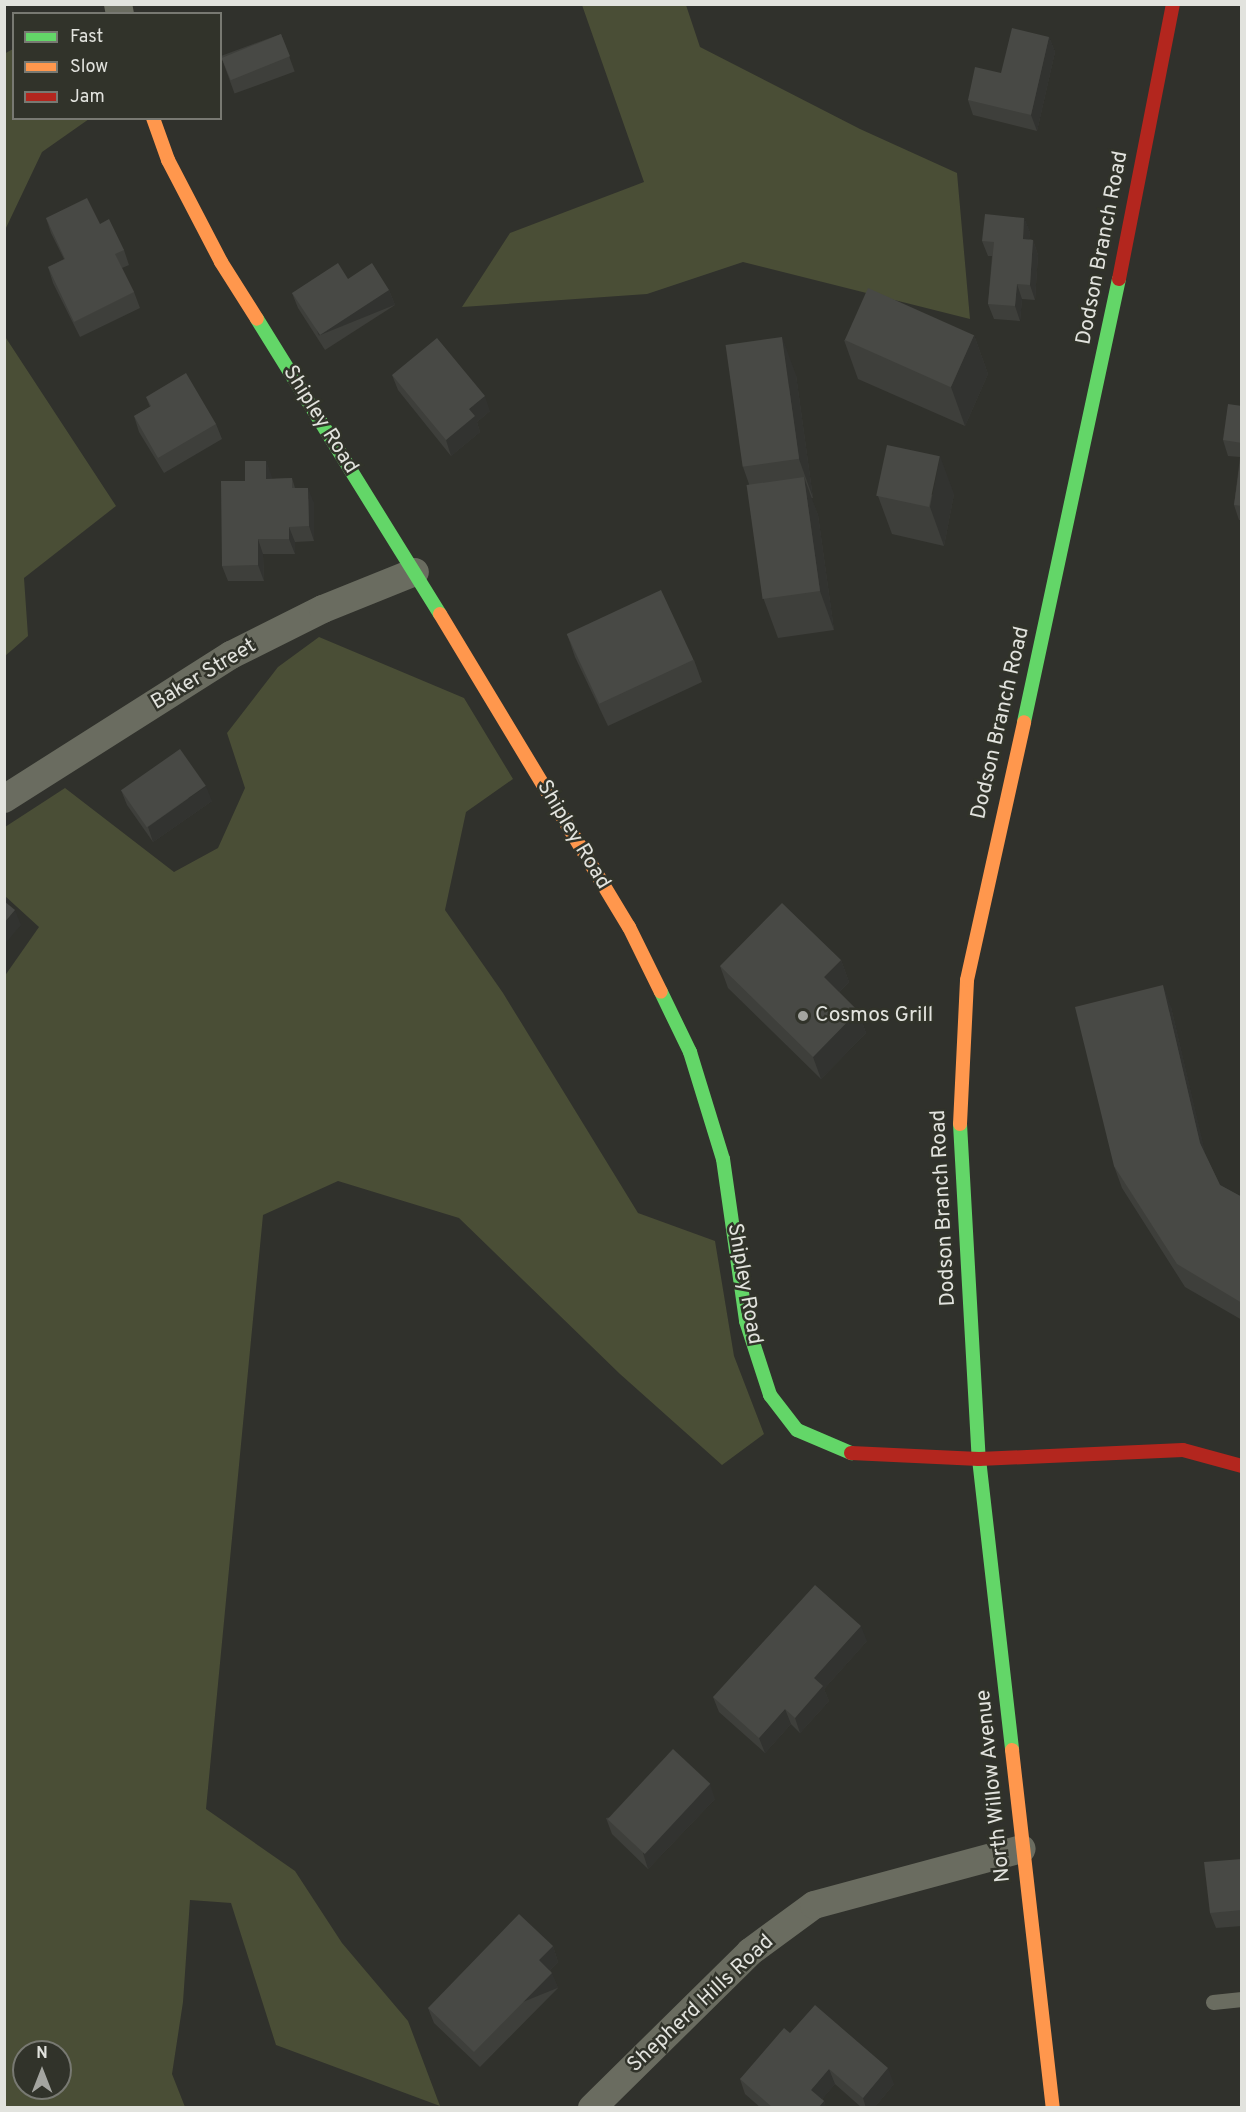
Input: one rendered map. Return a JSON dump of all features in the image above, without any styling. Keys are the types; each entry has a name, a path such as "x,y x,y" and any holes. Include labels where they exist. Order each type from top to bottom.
{"main road":[{"name":"Dodson Branch Road","path":"979,1459 959,1100 967,980 1082,463 1173,4"},
{"name":"Shipley Road","path":"154,120 168,160 221,262 415,572 629,927 690,1052 723,1159 746,1321 770,1395 797,1430 858,1455 979,1459 1120,1450 1183,1450 1242,1466"},
{"name":"North Willow Avenue","path":"979,1459 1053,2108"}],"street":[{"name":"Baker Street","path":"4,799 231,655 323,609 415,572"},
{"name":"Shepherd Hills Road","path":"592,2108 750,1952 814,1905 1022,1849"}],"lane":[{"path":"1213,2002 1242,1999"}],"green space":[{"path":"582,5 686,5 700,47 860,129 957,173 970,319 743,262 647,294 462,307 510,233 644,182"},
{"path":"12,50 12,120 88,120 42,152 5,230 4,54"},
{"path":"4,335 116,506 24,578 28,636 5,656"},
{"path":"319,637 464,698 513,779 466,812 445,910 503,993 638,1213 715,1241 734,1356 764,1434 722,1465 620,1374 459,1218 338,1181 263,1215 206,1809 295,1871 342,1943 408,2021 440,2106 276,2045 231,1903 190,1900 183,2002 172,2074 185,2107 5,2107 4,977 39,927 5,896 5,827 65,788 174,872 218,848 245,788 227,733 278,667"}],"building":[{"path":"1012,28 1049,37 1031,115 968,100 975,67 1001,73"},
{"path":"281,34 290,56 231,80 222,58"},
{"path":"87,198 100,224 109,219 124,250 115,254 134,292 74,322 48,267 65,259 46,218"},
{"path":"985,214 1024,218 1023,239 1033,240 1030,285 1017,284 1015,306 988,304 994,242 982,241"},
{"path":"338,263 348,279 372,263 389,290 320,335 292,293"},
{"path":"868,288 974,335 951,387 845,340"},
{"path":"782,337 799,459 743,467 726,345"},
{"path":"437,338 485,396 469,409 475,416 446,440 392,375"},
{"path":"186,373 216,424 158,458 134,416 151,406 146,397"},
{"path":"1228,404 1242,406 1242,443 1223,440"},
{"path":"887,445 940,456 929,507 876,496"},
{"path":"1242,449 1242,506 1234,505"},
{"path":"245,461 266,461 266,479 292,478 292,488 308,488 309,526 289,527 289,539 258,539 258,565 222,566 221,481 245,481"},
{"path":"804,477 820,591 763,599 747,485"},
{"path":"661,590 694,660 599,704 567,634"},
{"path":"180,749 206,786 147,827 121,790"},
{"path":"4,901 15,910 4,923"},
{"name":"Cosmos Grill","path":"782,903 841,960 824,977 858,1011 813,1057 720,966"},
{"path":"1163,985 1200,1143 1220,1185 1242,1197 1242,1303 1177,1264 1114,1166 1075,1007"},
{"path":"815,1585 861,1626 814,1678 823,1686 795,1718 785,1709 759,1738 713,1697"},
{"path":"673,1749 710,1784 645,1854 608,1819"},
{"path":"1242,1859 1242,1910 1210,1913 1204,1862"},
{"path":"519,1914 553,1946 539,1960 552,1973 474,2052 428,2008"},
{"path":"815,2005 888,2068 863,2098 829,2069 811,2090 824,2101 818,2108 773,2108 740,2079 784,2028 790,2033"}],"traffic: fast":[{"path":"1024,722 1119,279"},
{"path":"257,319 440,614"},
{"path":"661,992 690,1052 723,1159 746,1321 770,1395 797,1430 851,1453"},
{"path":"960,1124 979,1459 1012,1750"}],"traffic: slow":[{"path":"154,120 168,160 221,262 257,319"},
{"path":"440,614 629,927 661,992"},
{"path":"960,1124 967,980 1024,722"},
{"path":"1012,1750 1053,2108"}],"traffic: jam":[{"path":"1119,279 1173,4"},
{"path":"851,1453 979,1459 1183,1450 1242,1466"}],"place":[{"name":"Cosmos Grill","path":"803,1016"}]}
